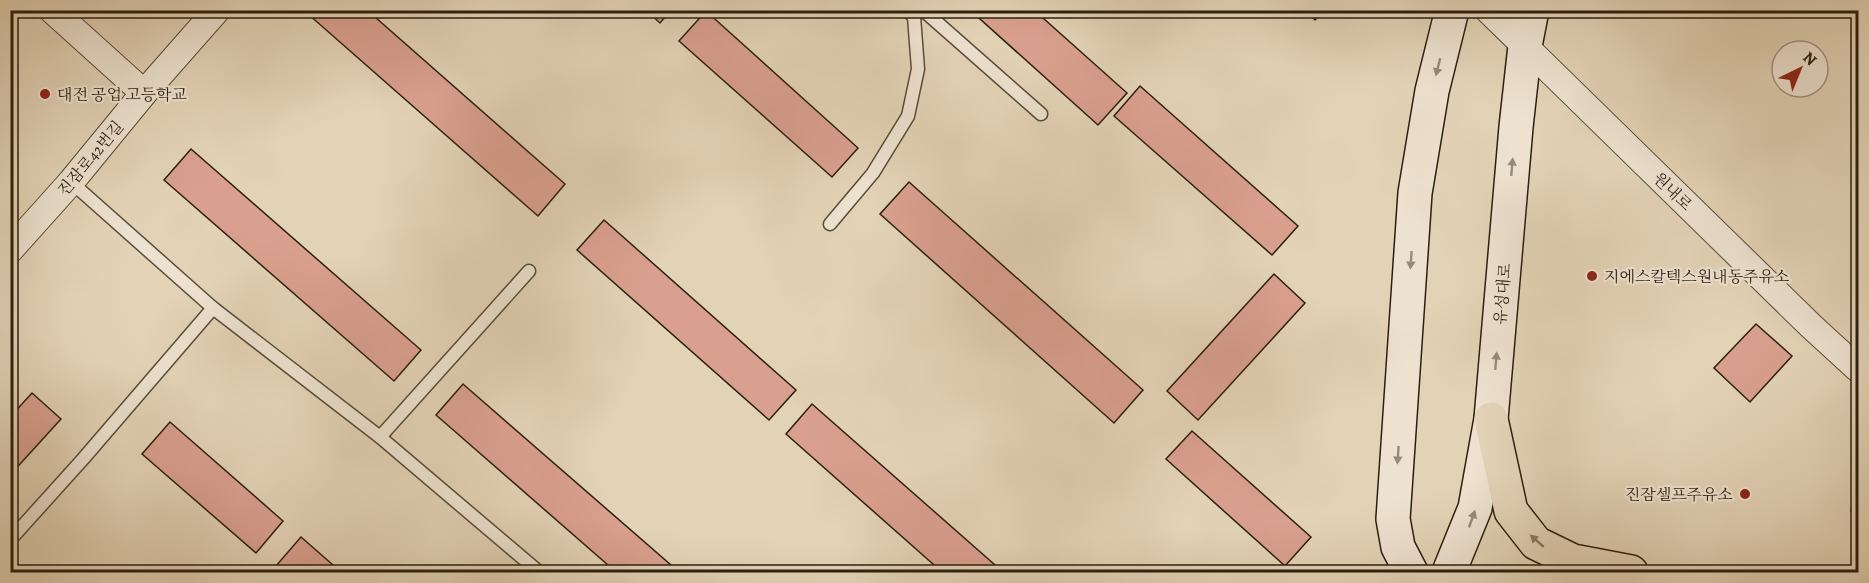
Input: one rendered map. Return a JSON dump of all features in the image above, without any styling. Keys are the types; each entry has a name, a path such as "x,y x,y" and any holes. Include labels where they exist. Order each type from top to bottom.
{"main road":[{"path":"1491,419 1511,511 1536,543 1574,561 1631,573"}],"street":[{"path":"52,10 144,93"},
{"name":"진잠로42번길","path":"10,250 217,10"},
{"path":"1411,573 1398,547 1394,519 1414,204 1432,92 1452,10"},
{"name":"원내로","path":"1488,10 1811,326 1858,369"},
{"name":"유성대로","path":"1449,573 1475,508 1491,419 1515,139 1525,46 1532,10"}],"lane":[{"path":"916,12 1041,114"},
{"path":"830,224 873,173 908,116 918,69 916,12"},
{"path":"71,182 213,308 380,437 539,573"},
{"path":"380,437 529,271"},
{"path":"10,540 213,308"}],"building":[{"path":"311,10 367,10 565,184 538,216 308,14"},
{"path":"646,10 671,10 660,23"},
{"path":"970,10 1034,10 1127,93 1098,125"},
{"path":"1305,10 1325,10 1315,20"},
{"path":"706,11 858,148 832,177 679,41"},
{"path":"1140,86 1298,226 1272,255 1114,116"},
{"path":"191,149 421,350 394,381 164,180"},
{"path":"909,182 1143,390 1114,423 880,214"},
{"path":"604,220 796,390 769,420 577,250"},
{"path":"1274,274 1305,303 1198,420 1167,391"},
{"path":"1756,324 1792,356 1750,402 1714,368"},
{"path":"463,384 679,572 616,572 436,415"},
{"path":"32,393 61,419 10,475 10,417"},
{"path":"812,404 1003,572 942,572 786,434"},
{"path":"170,422 283,521 256,553 142,454"},
{"path":"1192,431 1311,537 1285,566 1166,459"},
{"path":"1856,467 1858,467 1858,512 1851,511"},
{"path":"301,537 341,572 282,572 275,567"}],"place":[{"name":"대전 공업 고등학교","path":"45,94"},
{"name":"지에스칼텍스원내동주유소","path":"1592,276"},
{"name":"진잠셀프주유소","path":"1745,494"}]}
